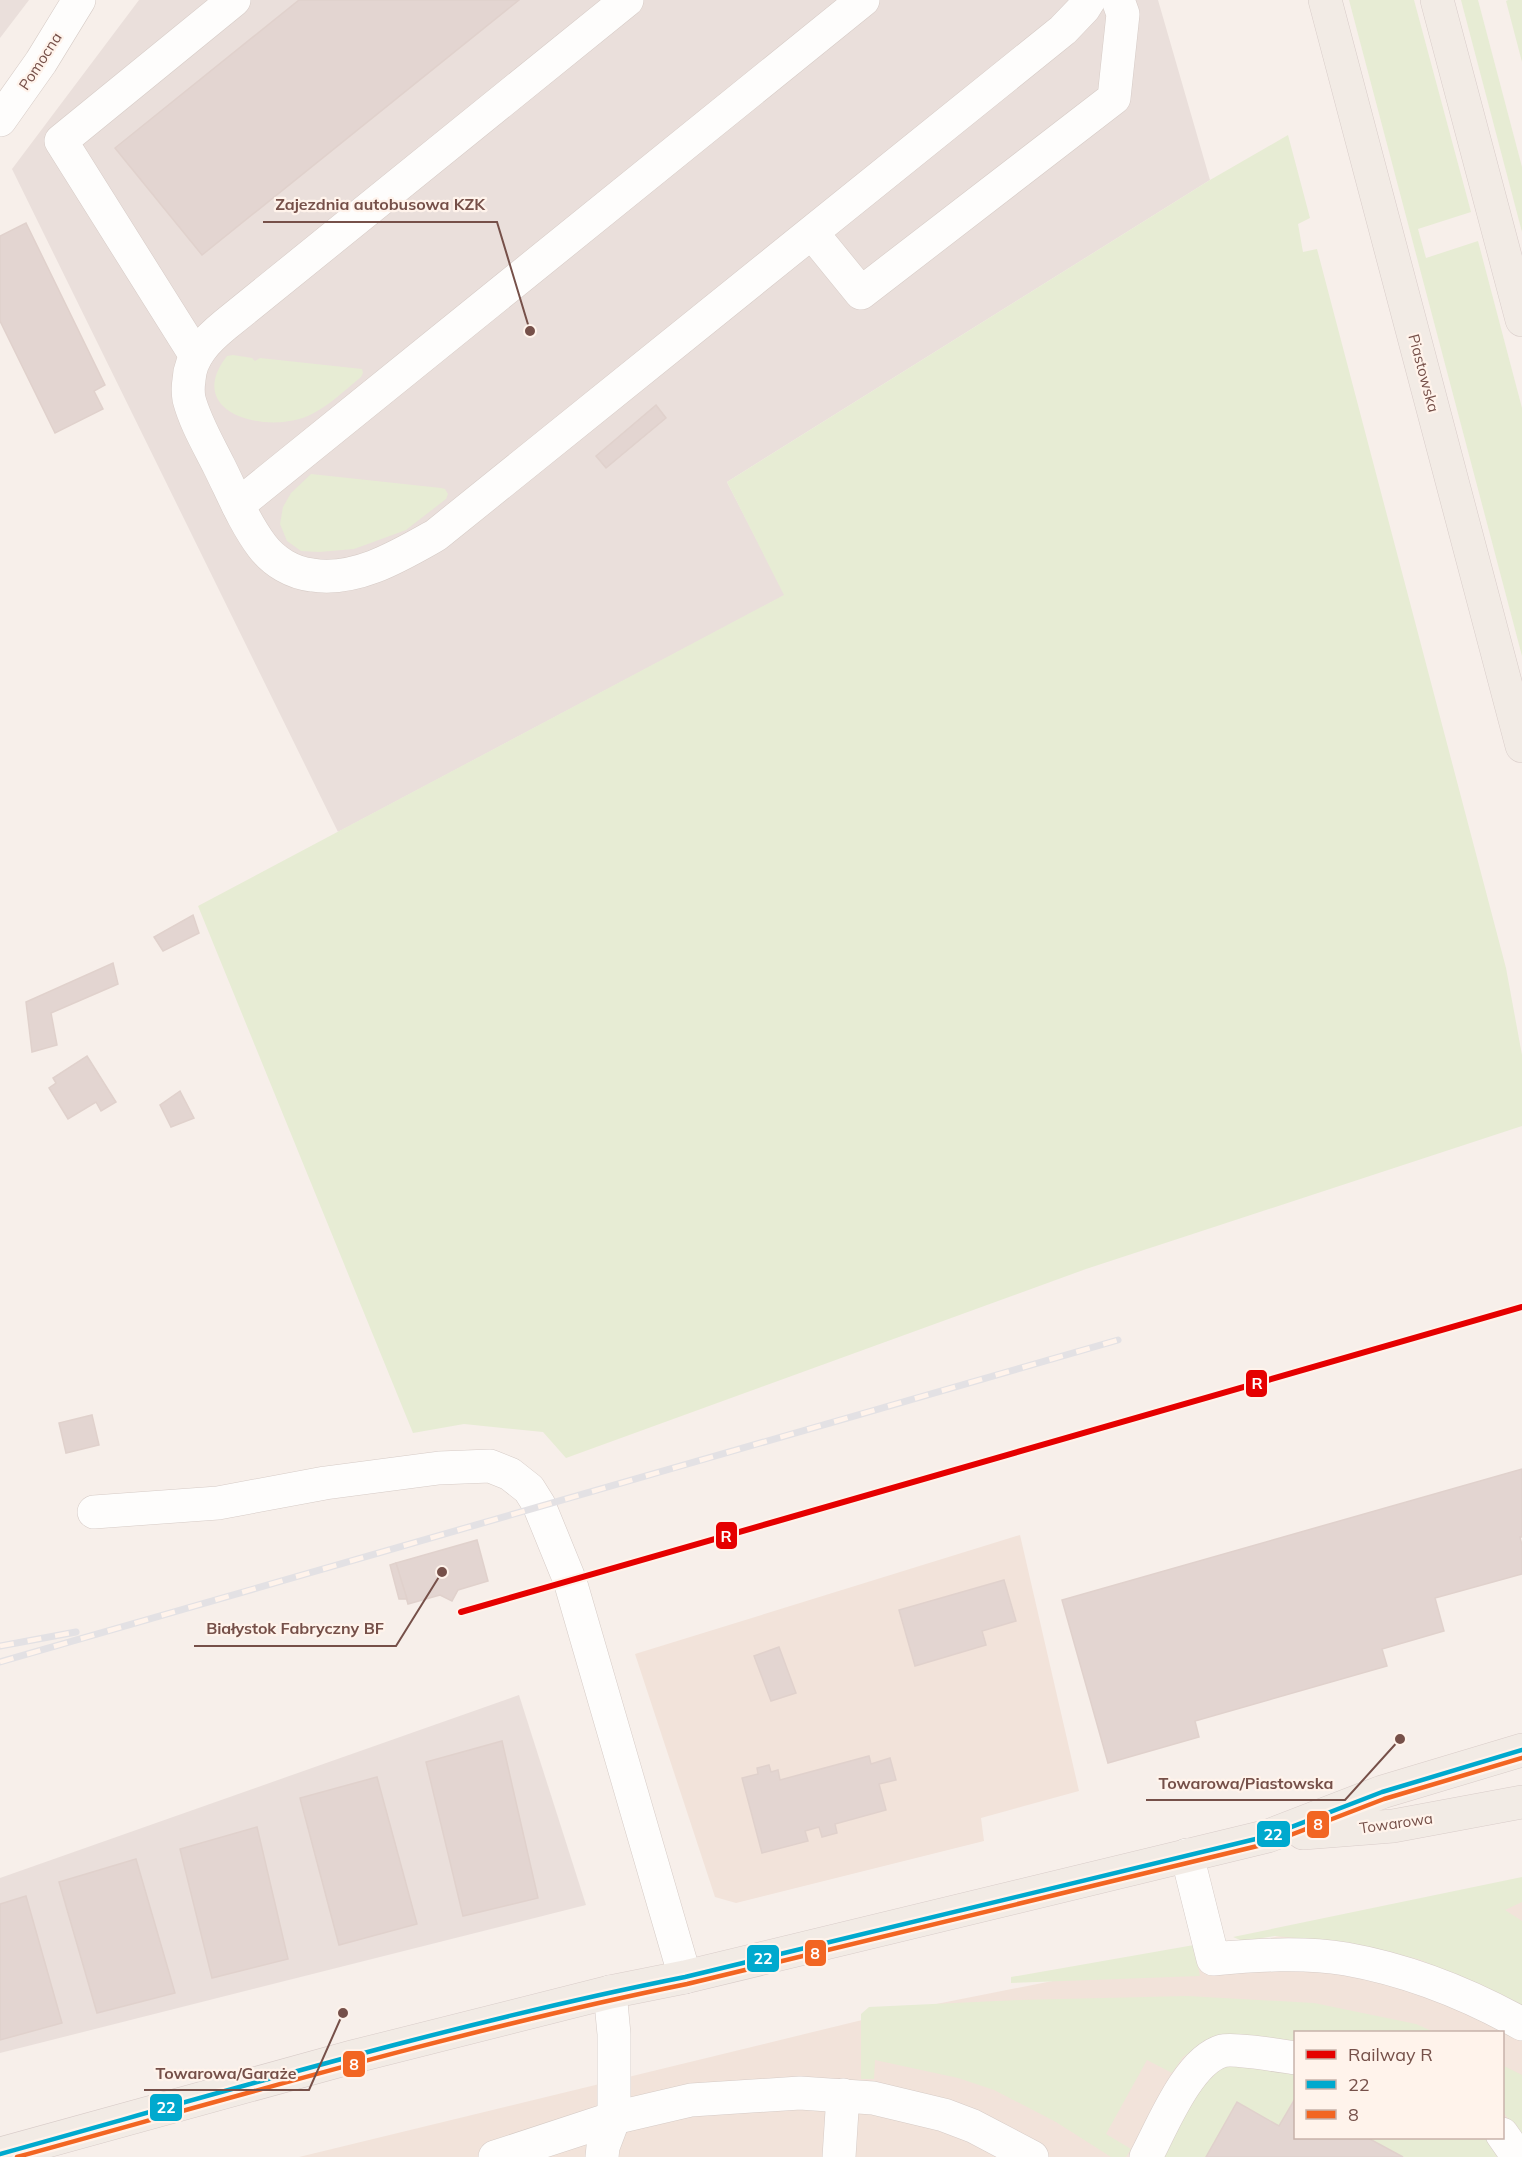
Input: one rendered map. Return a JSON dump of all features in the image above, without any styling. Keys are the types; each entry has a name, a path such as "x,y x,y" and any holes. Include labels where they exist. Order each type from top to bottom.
{"main road":[{"name":"Piastowska","path":"1325,0 1522,746"},
{"path":"1437,0 1522,320"},
{"name":"Towarowa","path":"0,2154 352,2057 610,1992 685,1977 1268,1836 1382,1792 1522,1750"},
{"name":"Towarowa","path":"1268,1836 1393,1826 1522,1802"}],"street":[{"name":"Pomocna","path":"0,120 41,62 79,0"},
{"path":"196,356 61,141 234,0"},
{"path":"627,0 209,338 196,356 189,377 189,396 197,420 238,505 262,547 286,568 312,576 339,575 369,568 401,555 436,535 1063,30 1089,0"},
{"path":"238,505 863,0"},
{"path":"812,233 861,293 1113,98 1123,14 1119,0"},
{"path":"94,1512 218,1503 325,1483 449,1467 490,1466 510,1474 529,1489 539,1505 570,1581 685,1977"},
{"path":"1187,1855 1213,1959 1298,1954 1346,1959 1436,1984 1482,2002 1522,2024"},
{"path":"602,2157 603,2147 614,2118 614,2034 610,1992"},
{"path":"1146,2157 1190,2076 1211,2056 1224,2050 1294,2058"},
{"path":"495,2157 614,2118 691,2100 790,2093 843,2095 897,2103 944,2115 973,2126 1032,2157"},
{"path":"839,2157 843,2095"},
{"path":"1504,2136 1518,2157"}],"shaded area":[{"path":"0,0 29,0 0,38"},
{"path":"139,0 1158,0 1210,180 727,482 785,595 338,832 12,169"},
{"path":"1020,1535 1079,1791 981,1818 984,1841 736,1903 715,1897 635,1654"},
{"path":"519,1695 586,1905 0,2053 0,1878"},
{"path":"1522,1888 1522,2157 299,2157 891,2013"}],"green space":[{"path":"1349,0 1414,0 1471,212 1418,229 1426,258 1478,241 1522,408 1522,656"},
{"path":"1461,0 1478,0 1522,167 1522,232"},
{"path":"1522,0 1522,62 1506,1"},
{"path":"1288,135 1310,218 1298,224 1303,252 1317,249 1506,968 1522,1055 1522,1126 1086,1269 566,1458 543,1432 464,1424 413,1433 198,906 784,595 727,482 1210,180"},
{"path":"227,356 252,358 255,361 260,358 362,369 363,373 337,398 310,415 293,421 253,420 236,415 222,405 215,392 216,376"},
{"path":"311,474 441,488 445,489 448,494 446,499 406,530 354,549 301,551 287,541 280,524 283,507 291,493"},
{"path":"1522,1877 1522,1902 1505,1910 1522,1921 1522,2006 1421,1960 1350,1943 1275,1936 1243,1941 1233,1937"},
{"path":"1194,1945 1200,1976 1011,1983 1011,1977"},
{"path":"1187,1996 1314,2003 1416,2024 1432,2031 1294,2031 1294,2044 1212,2038 1183,2057 1172,2073 1147,2060 1106,2134 1131,2149 1126,2157 1111,2157 1056,2122 994,2090 958,2078 875,2060 874,2079 861,2079 861,2014 869,2007"},
{"path":"1226,2066 1273,2069 1294,2074 1294,2099 1279,2126 1237,2103 1206,2157 1161,2157 1205,2078"},
{"path":"1504,2066 1522,2075 1522,2136 1504,2113"},
{"path":"1370,2139 1486,2139 1493,2146 1497,2157 1403,2157"}],"building":[{"path":"299,0 519,0 202,255 115,148"},
{"path":"26,223 105,385 94,391 103,409 55,433 0,321 0,236"},
{"path":"656,405 666,418 606,468 596,456"},
{"path":"193,915 199,933 163,951 154,937"},
{"path":"113,963 118,984 51,1013 57,1045 32,1052 26,1002"},
{"path":"87,1056 116,1102 101,1111 96,1102 68,1119 49,1088 56,1083 53,1078"},
{"path":"180,1091 194,1118 171,1127 160,1105"},
{"path":"92,1415 99,1445 66,1453 59,1423"},
{"path":"1522,1469 1522,1537 1520,1537 1522,1574 1435,1598 1444,1631 1382,1649 1387,1666 1195,1721 1199,1737 1108,1763 1062,1600"},
{"path":"477,1540 488,1581 458,1590 452,1601 440,1595 408,1604 396,1563"},
{"path":"396,1563 407,1599 399,1599 390,1565"},
{"path":"1004,1580 1016,1621 982,1631 986,1645 915,1666 899,1610"},
{"path":"779,1647 796,1693 771,1701 754,1656"},
{"path":"502,1741 538,1898 463,1916 426,1762"},
{"path":"869,1756 871,1764 890,1758 896,1780 879,1784 886,1810 835,1824 837,1833 822,1837 819,1827 805,1831 808,1841 762,1853 742,1778 758,1774 757,1768 769,1765 771,1772 778,1770 780,1780"},
{"path":"377,1777 417,1924 339,1945 300,1798"},
{"path":"257,1827 288,1959 212,1978 180,1849"},
{"path":"136,1859 175,1993 97,2013 59,1882"},
{"path":"26,1896 62,2023 0,2040 0,1904"},
{"path":"1294,2100 1294,2139 1370,2139 1403,2157 1206,2157 1237,2102 1279,2126"}],"railway":[{"path":"0,1662 1118,1340"},
{"path":"0,1646 76,1632"}],"rail line":[{"name":"R","path":"461,1612 1522,1307"}],"transit line":[{"name":"22","path":"0,2154 256,2082 512,2015 685,1977 1268,1836 1382,1792 1522,1750"},
{"name":"8","path":"17,2157 434,2043 1270,1843 1384,1799 1522,1758"}],"place":[{"name":"Zajezdnia autobusowa KZK","path":"530,331"},
{"name":"Białystok Fabryczny BF","path":"442,1572"},
{"name":"Towarowa/Piastowska","path":"1400,1739"},
{"name":"Towarowa/Garaże","path":"343,2013"}]}
